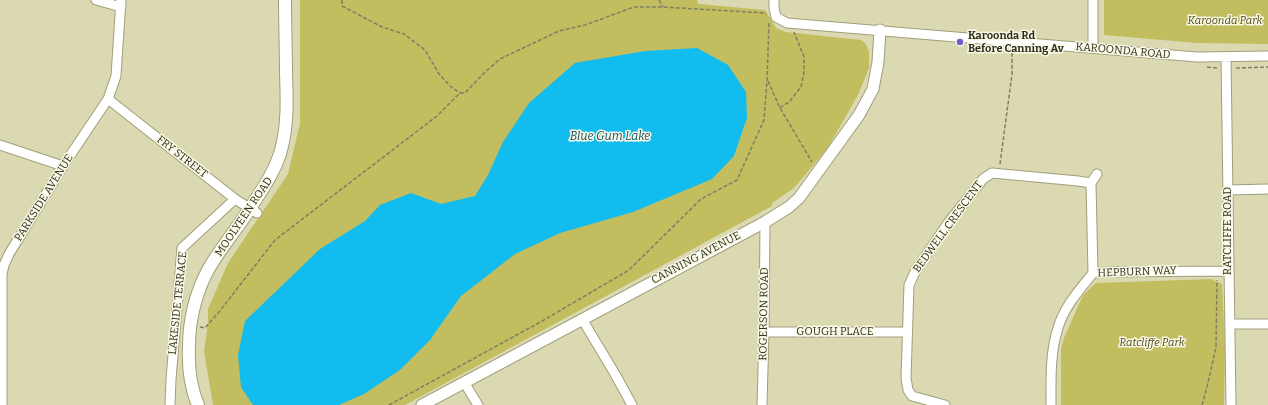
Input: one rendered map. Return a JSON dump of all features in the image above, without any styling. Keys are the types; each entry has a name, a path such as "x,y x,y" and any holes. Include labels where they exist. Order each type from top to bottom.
{"main road":[{"name":"MOOLYEEN ROAD","path":"198,405 192,386 188,358 189,332 195,303 208,269 254,211 275,168 284,139 287,98 285,0"},
{"name":"MOOLYEEN ROAD","path":"206,405 200,388 196,365 198,327 204,296 220,264 254,211 279,176 288,148 293,123 292,0"}],"street":[{"path":"96,0 121,4"},
{"path":"774,0 776,17 790,26"},
{"path":"1093,0 1093,48"},
{"name":"PARKSIDE AVENUE","path":"2,405 1,274 9,254 108,99 116,76 121,4"},
{"name":"KAROONDA ROAD","path":"790,26 880,30 1197,57 1268,56"},
{"name":"CANNING AVENUE","path":"422,405 765,222 789,207 799,198 820,171 859,115 871,94 876,78 880,30"},
{"name":"RATCLIFFE ROAD","path":"1226,57 1231,405"},
{"name":"FRY STREET","path":"108,99 235,199 254,211"},
{"path":"0,145 64,166"},
{"name":"BEDWELL CRESCENT","path":"945,405 912,396 908,390 906,378 909,285 916,270 948,223 983,179 992,173 1091,183"},
{"path":"1093,273 1091,183 1097,174"},
{"path":"1228,190 1268,190"},
{"name":"LAKESIDE TERRACE","path":"170,405 182,248 235,199"},
{"name":"ROGERSON ROAD","path":"762,405 765,222"},
{"name":"HEPBURN WAY","path":"1051,405 1052,362 1054,341 1058,327 1070,304 1093,273 1228,271"},
{"path":"582,319 632,405"},
{"path":"1230,324 1268,324"},
{"name":"GOUGH PLACE","path":"764,332 907,332"},
{"path":"464,382 478,405"}],"path":[{"path":"342,0 342,6 382,27 404,34 424,50 439,74 450,86 460,93"},
{"path":"659,0 663,7"},
{"path":"198,327 205,328 275,240 437,116 460,93 465,93 484,72 500,59 560,31 584,25 634,7 663,7 765,13 767,16"},
{"path":"389,405 544,320 629,270 701,199 737,180 764,120 769,20"},
{"path":"780,108 790,101 801,87 804,72 804,57 790,26"},
{"path":"999,174 1012,74 1012,42"},
{"path":"767,81 780,108 814,166 820,171"},
{"path":"1202,405 1216,347 1217,271"}],"green space":[{"path":"300,0 697,0 698,4 765,10 776,28 786,32 861,40 866,44 869,52 869,68 858,95 827,149 794,188 772,203 772,206 405,405 213,405 204,352 208,323 208,309 228,263 288,174 300,123"},
{"name":"Karoonda Park","path":"1104,0 1268,0 1268,44 1197,43 1104,35"},
{"name":"Ratcliffe Park","path":"1211,279 1222,284 1225,346 1224,405 1061,405 1061,349 1064,338 1083,295 1096,283"}],"water":[{"name":"Blue Gum Lake","path":"697,48 728,65 746,92 747,118 734,156 712,179 633,212 560,233 515,254 461,296 430,340 400,370 364,394 339,405 253,405 241,387 238,355 245,321 320,249 365,221 380,205 411,193 441,204 475,196 488,175 503,142 529,103 575,63 645,51"}],"place":[{"name":"Karoonda Rd Before Canning Av","path":"960,42"}]}
